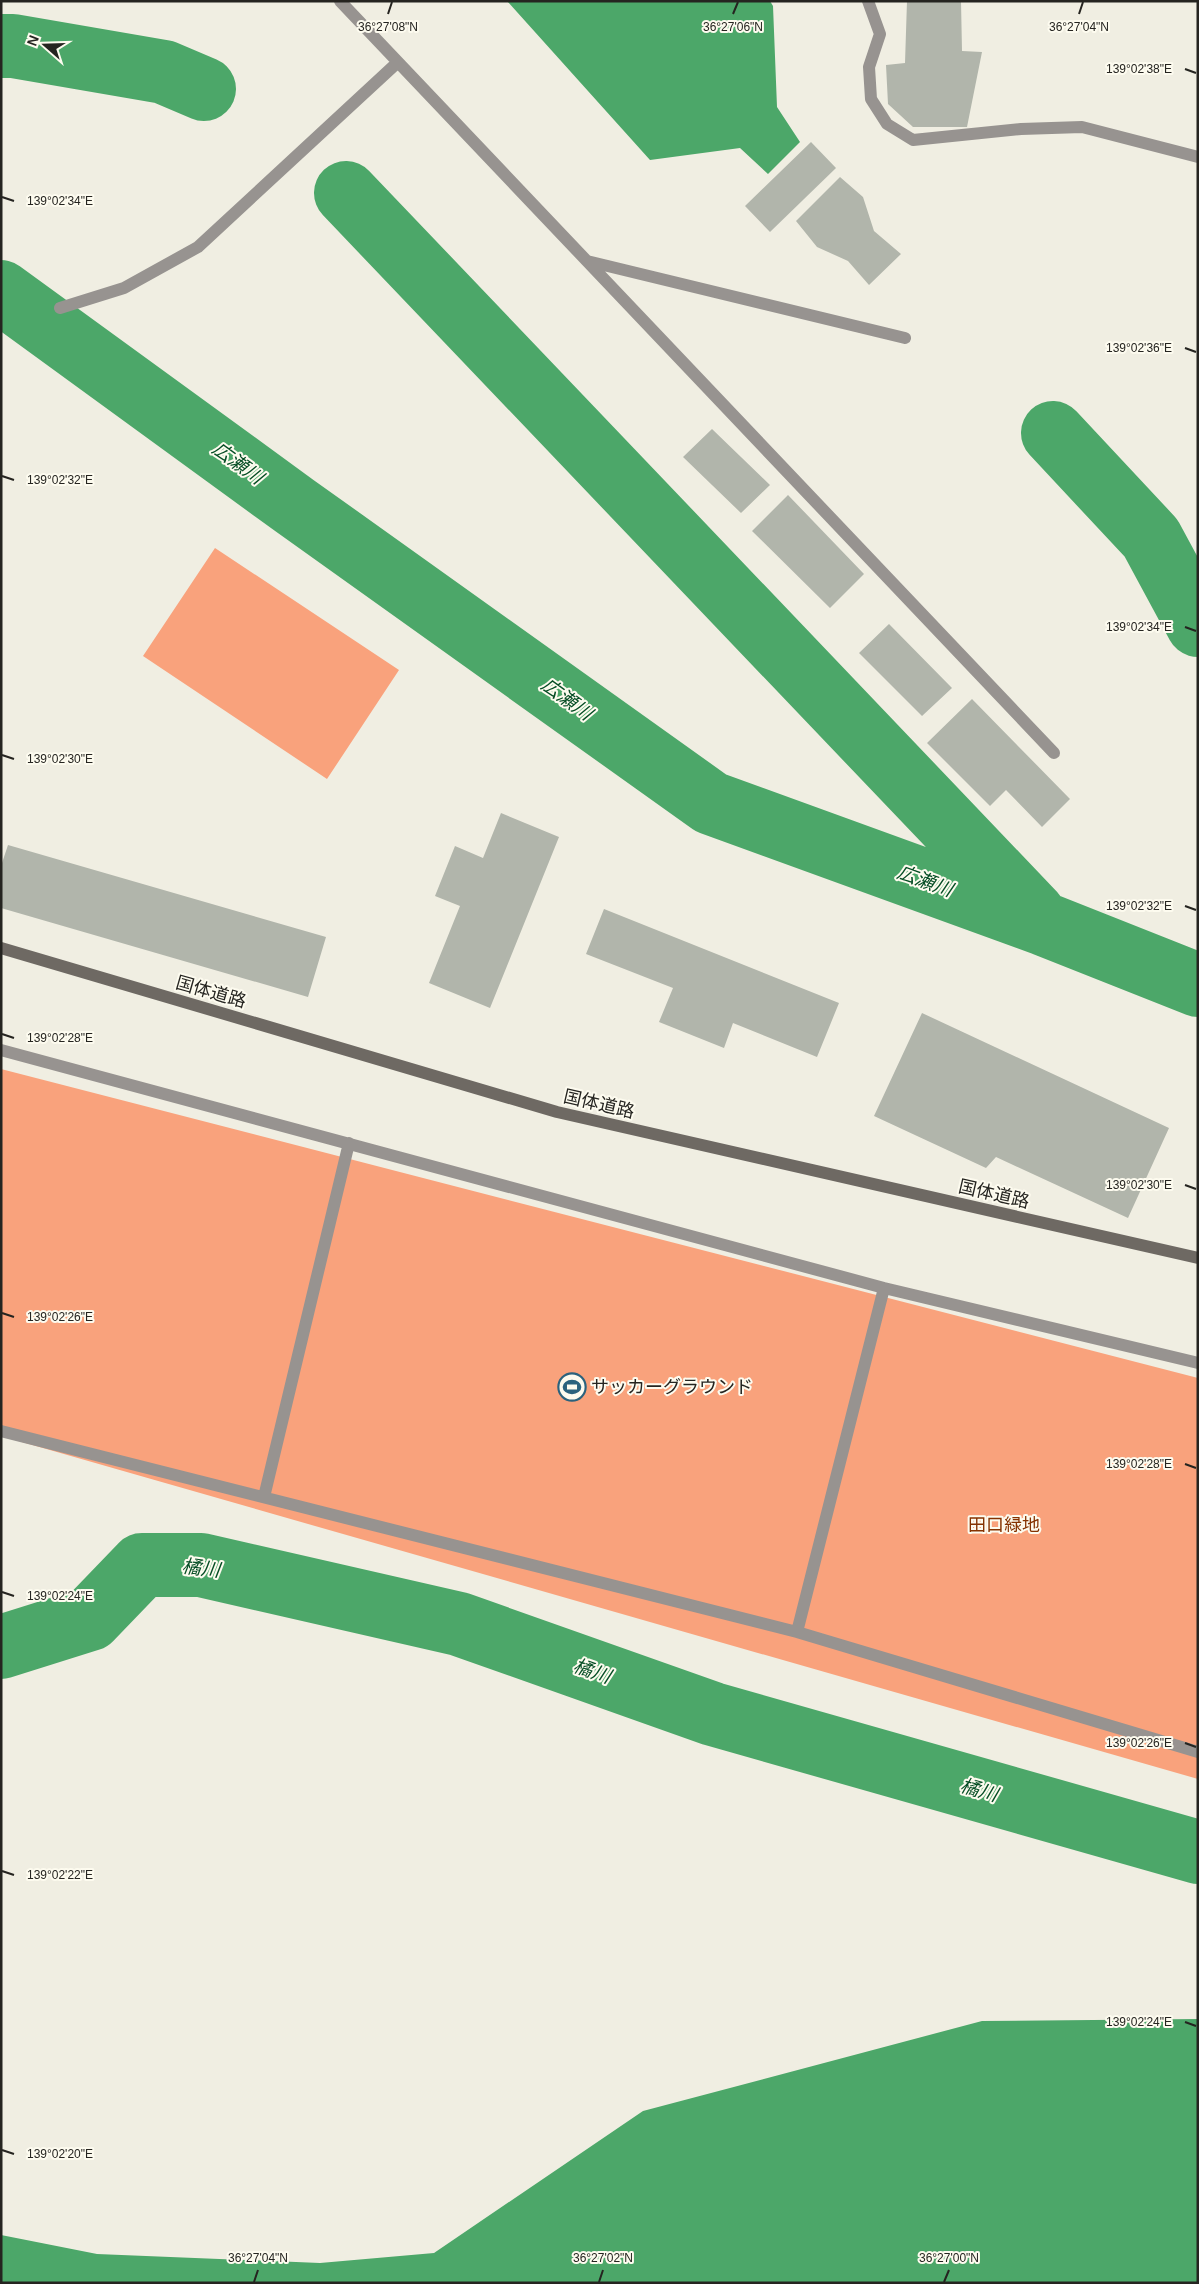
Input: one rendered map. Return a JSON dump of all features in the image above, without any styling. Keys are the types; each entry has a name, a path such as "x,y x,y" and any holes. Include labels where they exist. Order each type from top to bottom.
{"street":[{"path":"340,1 1054,753"},
{"path":"868,1 880,34 869,67 871,99 887,124 913,140 1021,129 1082,127 1198,157"},
{"path":"60,308 124,288 198,247 398,62"},
{"path":"587,261 905,338"},
{"name":"国体道路","path":"1,948 557,1112 1198,1258"},
{"path":"1,1050 884,1288 1198,1363"},
{"path":"264,1497 349,1143"},
{"path":"797,1632 884,1288"},
{"path":"1,1431 797,1632 1198,1752"}],"green space":[{"path":"215,548 399,670 327,779 143,656"},
{"name":"田口緑地","path":"1,1069 1198,1378 1198,1779 1,1436"}],"shaded area":[{"path":"507,1 770,1 773,6 777,107 800,142 768,174 740,148 650,160"},
{"path":"1198,2019 1198,2283 1,2283 1,2235 97,2254 320,2263 434,2253 643,2111 982,2021"}],"building":[{"path":"907,1 961,1 962,51 982,52 967,127 913,127 888,104 886,65 905,63"},
{"path":"811,142 836,168 770,232 745,206"},
{"path":"840,177 863,197 874,231 901,254 869,285 848,261 817,247 796,221"},
{"path":"712,429 770,485 741,513 683,457"},
{"path":"788,495 864,574 830,608 752,531"},
{"path":"889,624 952,688 922,716 859,653"},
{"path":"972,699 1070,799 1042,827 1006,790 990,806 927,743"},
{"path":"501,813 559,837 490,1008 429,983 460,906 435,896 455,846 483,858"},
{"path":"8,845 326,937 308,997 1,908 1,866"},
{"path":"604,909 839,1003 817,1057 733,1023 724,1048 659,1022 673,988 586,954"},
{"path":"922,1013 1169,1128 1128,1218 996,1157 986,1168 874,1116"}],"waterway":[{"path":"1,46 13,46 164,72 204,89"},
{"path":"346,193 1034,914"},
{"name":"広瀬川","path":"1,292 295,506 711,803 1044,924 1198,985"},
{"path":"1053,433 1151,538 1198,625"},
{"name":"橘川","path":"1,1647 90,1619 142,1565 201,1565 459,1624 713,1714 1198,1852"}],"place":[{"name":"サッカーグラウンド","path":"572,1387"}]}
